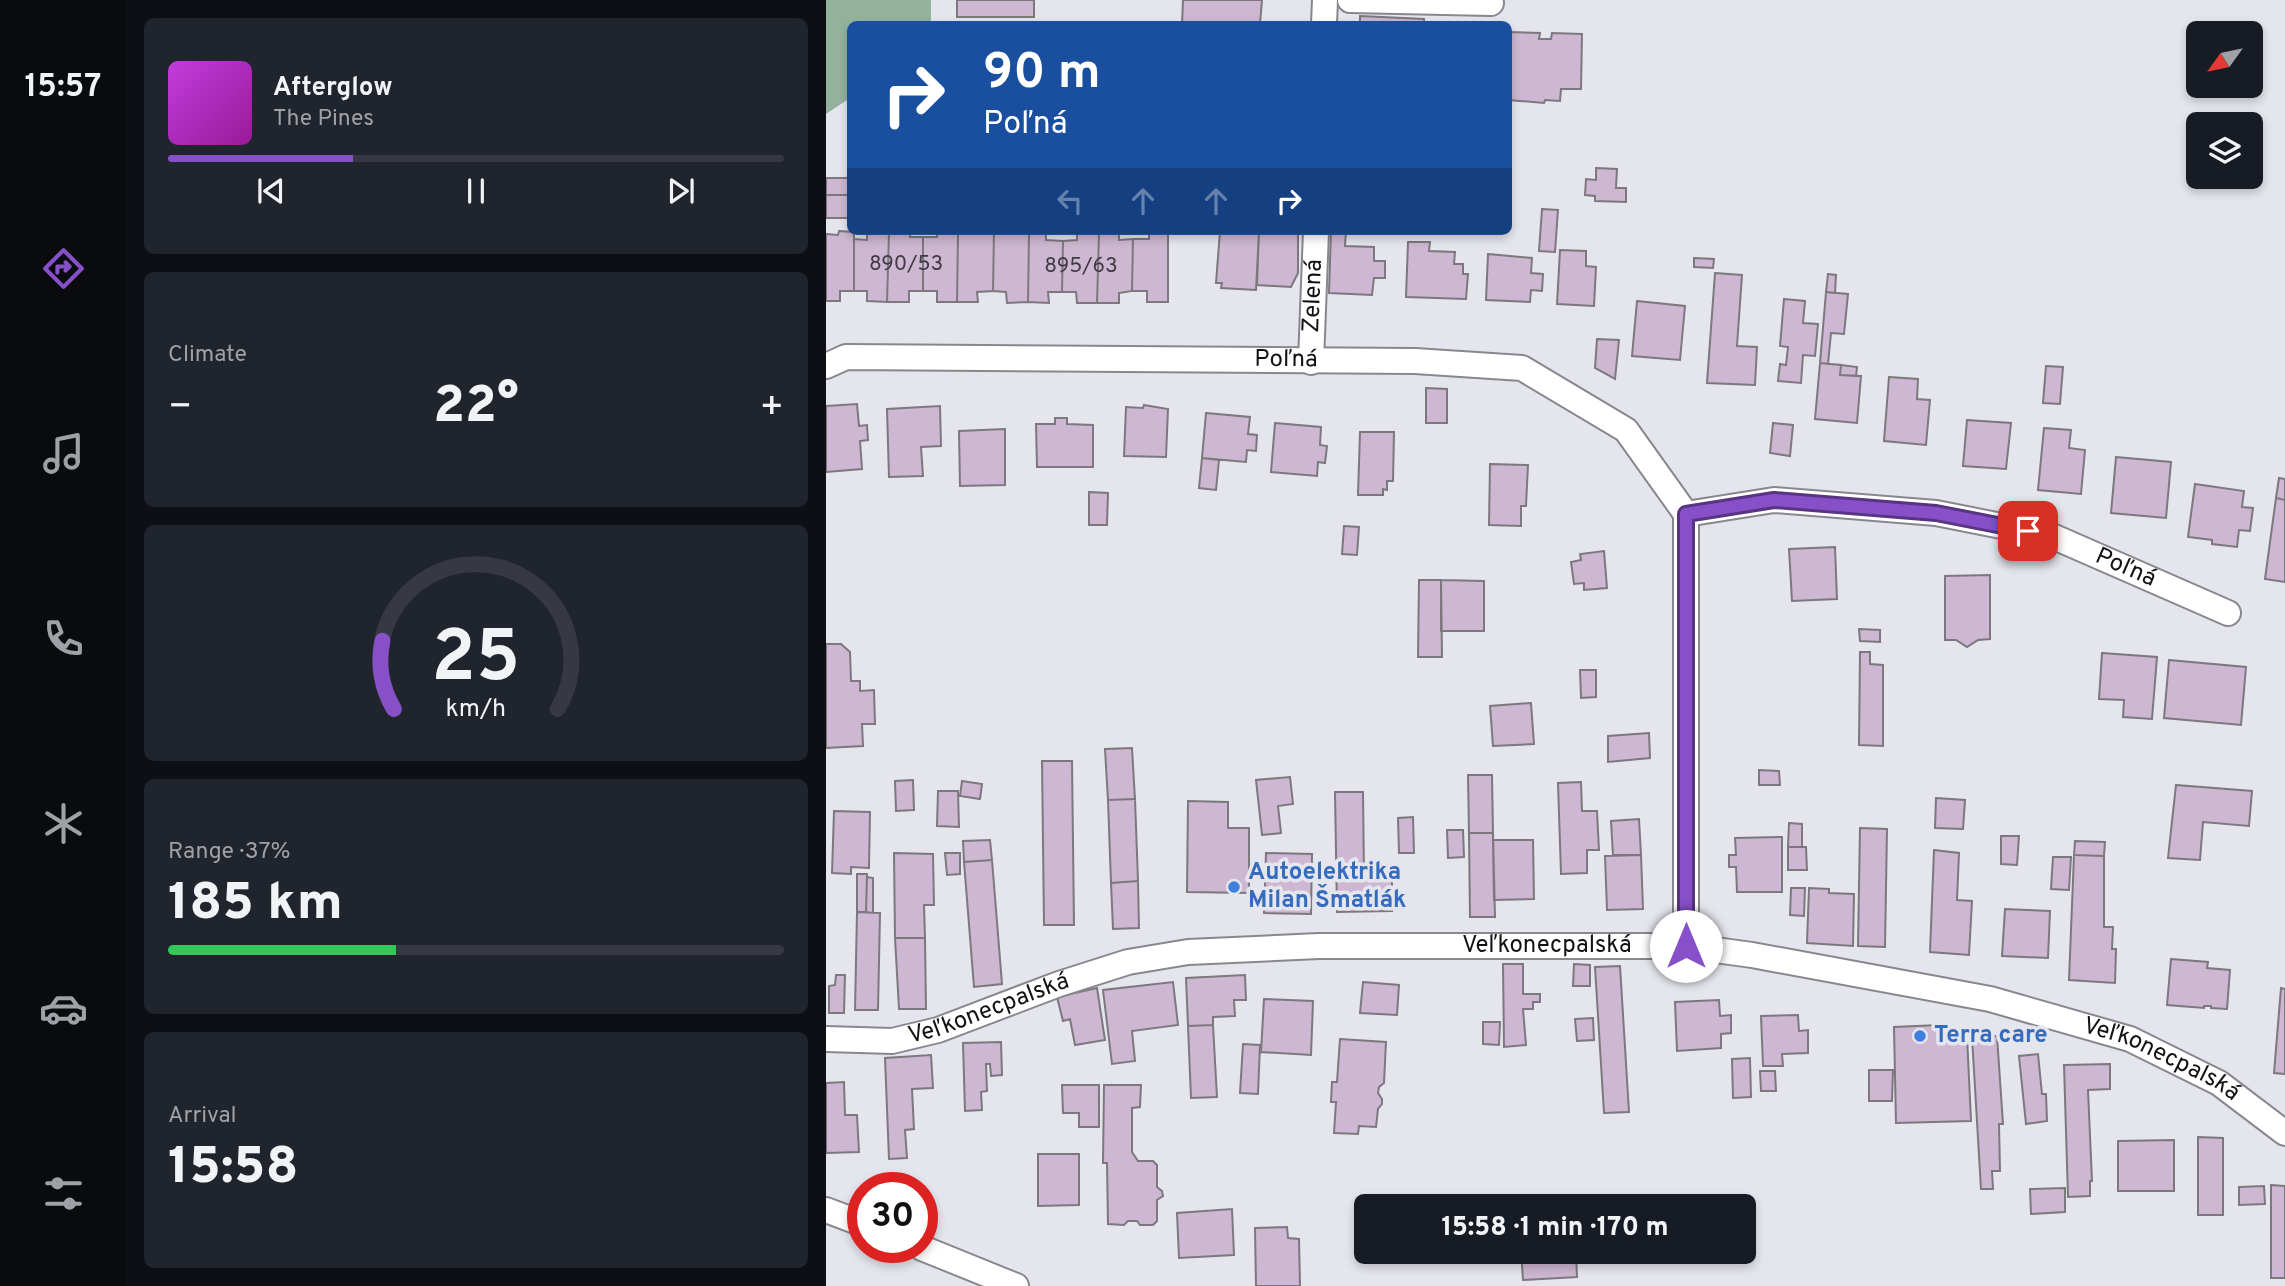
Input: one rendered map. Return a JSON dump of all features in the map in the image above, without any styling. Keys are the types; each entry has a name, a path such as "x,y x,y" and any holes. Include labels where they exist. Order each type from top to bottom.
{"street":[{"path":"1324,21 1325,0"},
{"path":"1350,0 1491,3"},
{"name":"Zelená","path":"1311,362 1316,235"},
{"name":"Poľná","path":"826,366 846,357 1415,361 1522,368 1626,430 1686,514 1774,500 1936,513 2052,536 2228,613"},
{"path":"1686,514 1686,946"},
{"name":"Veľkonecpalská","path":"826,1039 892,1041 937,1030 1059,984 1128,962 1188,952 1319,946 1686,946 1752,955 1990,999 2130,1039 2219,1083 2285,1133"},
{"path":"826,1210 847,1218"},
{"path":"938,1254 1016,1286"}],"green space":[{"path":"826,0 931,0 931,21 847,21 847,100 826,114"}],"building":[{"path":"957,0 1034,0 1034,17 957,17"},
{"path":"1183,0 1262,0 1260,21 1182,21"},
{"path":"1360,16 1424,19 1424,21 1360,21"},
{"path":"1512,32 1540,33 1539,39 1551,39 1552,33 1582,34 1581,89 1561,89 1560,101 1545,100 1544,103 1512,100"},
{"path":"1596,168 1617,169 1616,188 1626,188 1626,202 1595,201 1595,196 1585,195 1586,179 1596,180"},
{"path":"826,178 847,178 847,195 826,195"},
{"path":"826,195 847,195 847,218 826,218"},
{"path":"1542,209 1558,210 1555,252 1539,251"},
{"path":"839,231 854,235 854,291 840,291 840,301 826,301 826,234 838,235"},
{"path":"867,235 889,235 887,302 867,301 867,291 854,291 854,239 867,240"},
{"path":"889,235 923,237 923,291 909,291 909,302 887,302"},
{"path":"958,235 994,235 993,291 977,292 978,302 957,302"},
{"path":"958,235 957,302 937,302 937,291 923,291 923,237"},
{"path":"994,235 1029,235 1028,302 1007,303 1006,292 993,291"},
{"path":"1029,235 1046,235 1046,240 1063,241 1062,292 1048,292 1049,303 1028,302"},
{"path":"1077,235 1099,235 1097,303 1077,303 1076,292 1062,292 1063,241 1077,240"},
{"path":"1099,235 1119,235 1119,240 1133,239 1132,291 1119,293 1119,303 1097,303"},
{"path":"1149,235 1168,235 1168,302 1147,302 1147,291 1132,291 1133,239 1149,239"},
{"path":"1220,235 1259,235 1256,290 1221,288 1222,283 1216,283"},
{"path":"1259,235 1298,235 1298,273 1291,287 1257,285"},
{"path":"1331,235 1346,235 1345,246 1374,247 1374,261 1385,261 1385,278 1374,278 1372,295 1329,293"},
{"path":"1408,242 1430,242 1429,251 1455,252 1454,264 1463,264 1463,274 1468,274 1466,299 1406,297"},
{"path":"1560,250 1586,251 1586,266 1596,267 1594,306 1557,304"},
{"path":"1488,254 1532,258 1531,273 1543,274 1542,291 1531,290 1530,302 1486,300"},
{"path":"1694,258 1714,259 1713,268 1694,267"},
{"path":"1715,273 1742,275 1737,346 1757,347 1755,385 1707,383"},
{"path":"1828,274 1836,275 1835,293 1826,292"},
{"path":"1826,292 1848,294 1844,334 1831,333 1828,364 1820,363"},
{"path":"1784,299 1805,301 1803,323 1818,324 1815,356 1803,355 1801,383 1778,381 1780,364 1786,365 1788,347 1780,346"},
{"path":"1637,301 1685,306 1680,360 1632,356"},
{"path":"1597,339 1619,340 1615,379 1595,368"},
{"path":"1820,363 1841,365 1840,375 1861,376 1857,423 1815,419"},
{"path":"1841,365 1857,367 1856,376 1840,375"},
{"path":"2046,366 2063,367 2060,404 2043,403"},
{"path":"1889,377 1918,379 1917,399 1930,400 1926,445 1884,441"},
{"path":"1426,388 1447,389 1447,423 1426,423"},
{"path":"857,404 859,426 867,425 868,440 860,441 862,469 826,472 826,406"},
{"path":"1144,405 1168,409 1166,457 1124,456 1126,407 1143,408"},
{"path":"940,406 941,446 921,447 923,476 889,477 887,409"},
{"path":"1206,413 1250,417 1248,434 1257,435 1256,451 1247,450 1246,462 1202,458"},
{"path":"1055,418 1067,418 1067,424 1093,425 1093,467 1037,467 1036,424 1055,424"},
{"path":"1967,420 2011,423 2006,469 1963,466"},
{"path":"1275,423 1321,427 1320,445 1327,446 1325,463 1318,462 1317,476 1271,472"},
{"path":"1773,423 1793,425 1790,456 1770,453"},
{"path":"2044,428 2071,430 2069,448 2085,450 2081,494 2038,490"},
{"path":"1005,429 1005,485 960,486 959,431"},
{"path":"1360,432 1394,432 1393,481 1387,481 1387,490 1383,489 1383,495 1358,495"},
{"path":"2116,457 2171,462 2166,518 2111,513"},
{"path":"1202,458 1219,460 1216,490 1199,488"},
{"path":"1490,464 1528,465 1526,506 1521,506 1521,526 1489,525"},
{"path":"2279,478 2285,479 2285,500 2276,498"},
{"path":"2195,484 2244,491 2242,507 2253,508 2250,531 2239,530 2237,547 2188,537"},
{"path":"1089,492 1108,493 1107,525 1089,525"},
{"path":"2276,498 2285,500 2285,582 2265,579"},
{"path":"1344,526 1359,527 1357,555 1342,554"},
{"path":"1835,547 1837,599 1792,601 1789,549"},
{"path":"1604,551 1607,588 1584,590 1584,583 1574,584 1571,562 1581,560 1580,554"},
{"path":"1990,575 1990,639 1978,640 1967,647 1956,640 1945,640 1945,576"},
{"path":"1419,580 1441,580 1442,657 1418,657"},
{"path":"1441,580 1484,581 1484,631 1441,631"},
{"path":"1859,629 1880,630 1880,642 1860,641"},
{"path":"826,644 841,644 850,652 851,681 860,681 860,691 874,690 875,724 862,724 863,746 826,748"},
{"path":"1860,652 1870,652 1870,664 1883,665 1883,746 1859,745"},
{"path":"2102,653 2157,657 2152,719 2123,717 2124,700 2099,699"},
{"path":"2169,660 2246,667 2241,725 2164,718"},
{"path":"1580,670 1596,670 1596,697 1581,698"},
{"path":"1531,703 1534,744 1493,746 1490,706"},
{"path":"1649,733 1650,758 1608,762 1608,736"},
{"path":"1132,748 1135,799 1108,800 1105,749"},
{"path":"1042,761 1072,761 1074,925 1044,925"},
{"path":"1759,770 1779,771 1780,785 1759,785"},
{"path":"1468,775 1492,775 1493,833 1469,833"},
{"path":"1290,777 1293,804 1278,806 1281,833 1262,835 1256,780"},
{"path":"913,780 914,810 896,811 895,781"},
{"path":"962,781 982,784 980,799 960,796"},
{"path":"1581,782 1582,811 1597,811 1599,850 1587,850 1587,873 1561,874 1558,783"},
{"path":"2176,785 2252,791 2249,826 2203,822 2200,860 2168,858"},
{"path":"938,791 958,791 959,827 937,826"},
{"path":"1335,792 1363,792 1364,877 1392,877 1392,911 1337,912"},
{"path":"1936,798 1965,800 1963,829 1935,828"},
{"path":"1135,799 1138,881 1111,883 1108,800"},
{"path":"1188,801 1228,802 1228,828 1249,828 1249,893 1187,892"},
{"path":"834,811 870,812 869,868 851,867 851,874 832,873"},
{"path":"1413,817 1414,853 1399,853 1398,818"},
{"path":"1639,819 1641,855 1613,855 1611,821"},
{"path":"1789,823 1802,824 1802,847 1788,847"},
{"path":"1860,828 1887,829 1885,947 1858,946"},
{"path":"1447,830 1463,830 1464,857 1448,858"},
{"path":"1469,833 1493,833 1495,917 1470,917"},
{"path":"2001,836 2019,836 2017,865 2001,864"},
{"path":"1782,837 1782,892 1737,892 1736,867 1729,867 1729,855 1736,855 1735,838"},
{"path":"990,840 992,860 964,862 963,841"},
{"path":"1493,840 1533,840 1534,899 1494,900"},
{"path":"2075,841 2105,842 2104,856 2074,855"},
{"path":"1788,847 1806,847 1807,870 1788,870"},
{"path":"1934,850 1959,853 1957,900 1972,901 1969,955 1930,952"},
{"path":"894,853 933,854 934,905 924,905 925,938 895,938"},
{"path":"945,853 960,853 960,874 947,875"},
{"path":"1266,853 1312,854 1311,914 1264,913"},
{"path":"1641,855 1643,909 1607,910 1605,856"},
{"path":"2074,855 2104,856 2104,927 2113,927 2112,949 2116,949 2115,983 2069,980"},
{"path":"2053,857 2071,857 2069,890 2051,889"},
{"path":"992,860 1002,984 974,987 964,862"},
{"path":"857,874 867,874 866,912 857,912"},
{"path":"867,877 873,878 873,913 866,912"},
{"path":"1138,881 1139,928 1113,929 1111,883"},
{"path":"1791,888 1805,888 1804,916 1790,915"},
{"path":"1809,888 1829,889 1829,893 1854,894 1853,946 1807,943"},
{"path":"2005,909 2050,911 2048,958 2002,956"},
{"path":"857,912 880,913 878,1010 855,1010"},
{"path":"895,938 925,938 926,1009 899,1009"},
{"path":"2171,959 2208,962 2207,968 2230,970 2227,1009 2167,1005"},
{"path":"1503,964 1523,964 1523,994 1540,994 1540,1002 1533,1002 1533,1009 1523,1009 1526,1045 1504,1047"},
{"path":"1574,964 1590,965 1590,986 1573,986"},
{"path":"1620,966 1629,1112 1604,1113 1595,967"},
{"path":"836,975 845,975 844,1013 829,1013 829,986 835,985"},
{"path":"1245,975 1246,1000 1234,1000 1235,1016 1213,1017 1213,1025 1188,1026 1186,978"},
{"path":"1173,982 1178,1025 1132,1031 1135,1061 1112,1064 1103,990"},
{"path":"1363,982 1399,985 1397,1015 1360,1013"},
{"path":"1097,988 1105,1040 1075,1045 1070,1019 1063,1021 1057,997"},
{"path":"2281,988 2285,989 2285,1074 2274,1073"},
{"path":"1264,999 1313,1001 1311,1055 1261,1052"},
{"path":"1719,1000 1720,1016 1731,1015 1731,1033 1721,1034 1721,1048 1677,1051 1675,1002"},
{"path":"1798,1015 1799,1031 1808,1030 1808,1053 1782,1054 1783,1066 1763,1066 1761,1016"},
{"path":"1593,1018 1594,1040 1577,1041 1575,1019"},
{"path":"1483,1022 1500,1022 1499,1045 1483,1044"},
{"path":"1213,1025 1217,1097 1191,1098 1188,1026"},
{"path":"1939,1025 1939,1038 1967,1036 1971,1121 1896,1123 1894,1027"},
{"path":"1997,1036 2003,1124 1999,1124 2000,1171 1992,1171 1993,1189 1981,1189 1972,1037"},
{"path":"1340,1039 1386,1042 1384,1083 1379,1087 1378,1093 1382,1104 1378,1109 1376,1127 1359,1126 1358,1134 1334,1133 1336,1102 1331,1102 1332,1082 1337,1082"},
{"path":"1001,1042 1002,1075 991,1076 990,1064 986,1064 987,1091 981,1092 982,1110 965,1111 963,1043"},
{"path":"1243,1044 1260,1045 1258,1094 1240,1093"},
{"path":"2038,1054 2042,1094 2046,1094 2047,1121 2026,1124 2019,1056"},
{"path":"931,1055 933,1088 912,1089 914,1129 905,1130 907,1158 889,1159 885,1058"},
{"path":"1750,1058 1751,1097 1733,1098 1732,1059"},
{"path":"2110,1064 2110,1089 2088,1090 2092,1181 2090,1196 2068,1197 2064,1065"},
{"path":"1869,1070 1893,1070 1892,1101 1869,1101"},
{"path":"1760,1071 1775,1071 1776,1091 1761,1091"},
{"path":"844,1082 845,1115 857,1115 859,1152 826,1153 826,1083"},
{"path":"1062,1085 1099,1085 1099,1127 1079,1127 1079,1113 1063,1113"},
{"path":"1104,1085 1141,1085 1140,1107 1132,1108 1132,1152 1138,1161 1153,1161 1157,1165 1157,1187 1163,1196 1157,1200 1157,1221 1153,1225 1140,1225 1137,1221 1128,1221 1124,1225 1108,1224 1107,1163 1103,1163"},
{"path":"2198,1137 2223,1138 2223,1215 2198,1215"},
{"path":"2174,1140 2174,1191 2118,1191 2118,1141"},
{"path":"1038,1154 1079,1154 1079,1205 1038,1206"},
{"path":"2271,1185 2285,1186 2285,1278 2271,1278"},
{"path":"2264,1186 2265,1204 2239,1205 2239,1187"},
{"path":"2065,1188 2065,1212 2031,1214 2030,1189"},
{"path":"1232,1209 1234,1255 1179,1258 1177,1213"},
{"path":"1287,1227 1288,1238 1299,1239 1300,1286 1256,1286 1255,1228"},
{"path":"1522,1264 1576,1264 1577,1277 1523,1280"}],"place":[{"name":"Autoelektrika Milan Šmatlák","path":"1234,887"},
{"name":"Terra care","path":"1920,1036"}],"route":[{"path":"1686,946 1686,514 1774,500 1936,513 2028,531"}]}
